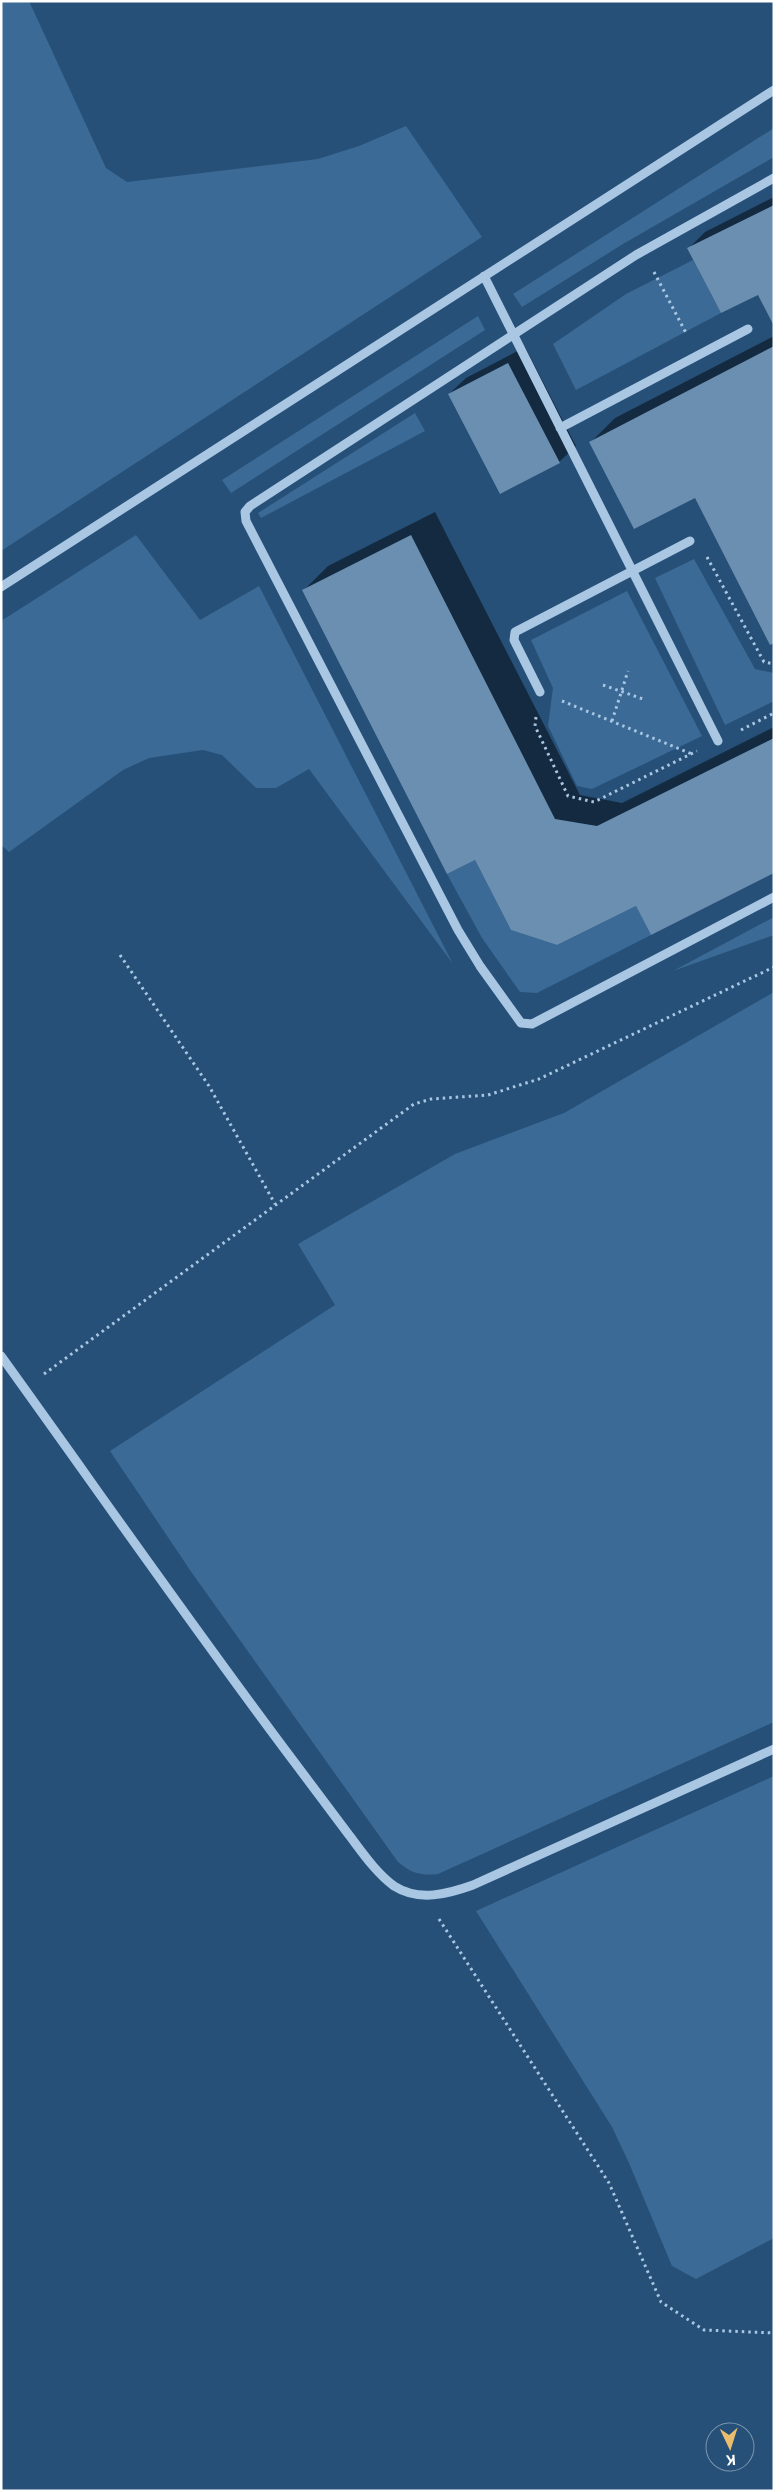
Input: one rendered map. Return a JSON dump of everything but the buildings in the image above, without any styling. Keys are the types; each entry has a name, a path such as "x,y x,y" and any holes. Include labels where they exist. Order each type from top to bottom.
{"street":[{"path":"1,587 774,90"},
{"path":"774,178 643,250 250,506 245,512 246,521 458,930 480,966 520,1023 532,1024 774,897"},
{"path":"484,276 718,741"},
{"path":"560,428 748,329"},
{"path":"540,692 514,640 515,632 690,541"},
{"path":"1,1356 258,1714 363,1853 383,1877 395,1886 407,1892 424,1896 455,1892 774,1749"}],"path":[{"path":"643,250 698,356"},
{"path":"690,541 700,543 764,662 774,664"},
{"path":"612,722 628,671"},
{"path":"603,685 643,699"},
{"path":"692,754 540,692 534,726 568,796 594,802 692,754 774,713"},
{"path":"120,954 209,1086 275,1204"},
{"path":"24,1388 414,1104 431,1099 488,1095 539,1080 774,967"},
{"path":"424,1896 609,2183 661,2302 704,2330 774,2333"}],"shaded area":[{"path":"1,1 29,1 106,168 127,182 318,159 359,146 406,126 482,237 1,551"},
{"path":"774,128 774,157 623,244 522,307 513,294"},
{"path":"693,260 721,313 576,390 553,344 626,294"},
{"path":"478,316 485,330 231,493 222,480"},
{"path":"415,413 425,431 261,518 258,513"},
{"path":"136,535 200,620 259,586 453,964 309,769 276,788 256,788 222,755 203,750 149,758 123,770 9,852 1,845 1,621"},
{"path":"694,559 755,669 774,673 774,701 725,725 655,578"},
{"path":"627,591 702,736 592,789 577,786 548,726 553,688 531,640"},
{"path":"475,860 511,930 557,945 636,906 651,935 537,993 520,992 482,938 447,874"},
{"path":"774,917 774,935 673,971"},
{"path":"774,992 774,1722 438,1874 426,1875 407,1869 398,1862 192,1573 110,1451 335,1305 298,1244 455,1154 564,1113"},
{"path":"774,1776 774,2238 696,2279 672,2266 612,2127 476,1911"}]}
